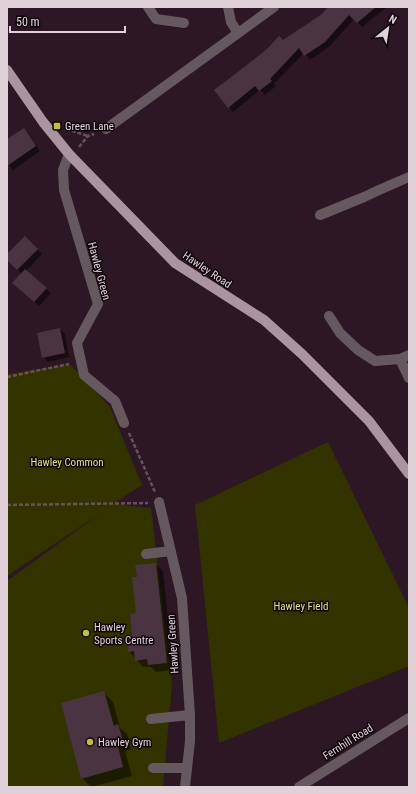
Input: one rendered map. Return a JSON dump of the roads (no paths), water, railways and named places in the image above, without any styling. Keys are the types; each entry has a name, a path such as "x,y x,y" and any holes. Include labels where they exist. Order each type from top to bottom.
{"main road":[{"name":"Hawley Road","path":"7,70 69,154 175,263 264,320 302,354 369,421 409,474"}],"street":[{"path":"148,7 156,19 184,23"},
{"path":"228,7 231,22 238,33"},
{"path":"106,129 274,7"},
{"name":"Hawley Green","path":"69,154 63,170 64,190 98,304 77,343 80,358 84,375 115,401 124,423"},
{"path":"320,215 409,177"},
{"path":"329,316 340,333 358,350 375,362 404,357 409,378"},
{"name":"Hawley Green","path":"160,502 182,598 190,715 190,741 185,787"},
{"path":"146,554 171,551"},
{"path":"151,719 190,715"},
{"name":"Fernhill Road","path":"299,787 409,718"},
{"path":"153,768 187,768"}],"place":[{"name":"Green Lane","path":"57,126"},
{"name":"Hawley Sports Centre","path":"86,633"},
{"name":"Hawley Gym","path":"90,742"}],"park label":[{"name":"Hawley Common","path":"67,462"},
{"name":"Hawley Field","path":"301,606"}]}
